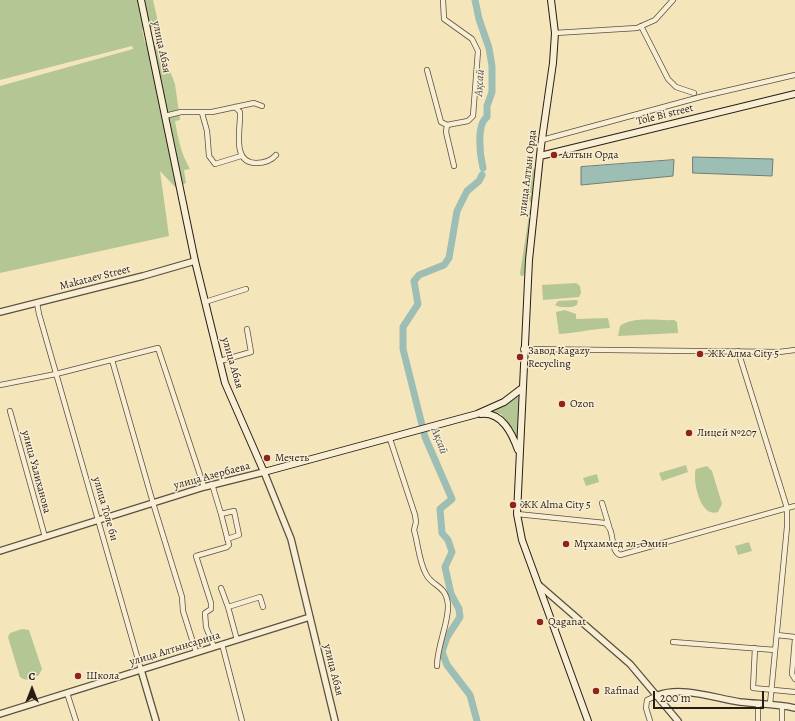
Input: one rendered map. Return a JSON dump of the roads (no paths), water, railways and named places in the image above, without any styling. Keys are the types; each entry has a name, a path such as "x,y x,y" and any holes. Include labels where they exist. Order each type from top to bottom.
{"main road":[{"name":"улица Абая","path":"141,0 194,261 225,383 264,472"},
{"name":"улица Алтын Орда","path":"551,0 555,33 553,63 540,156 529,260 517,514 522,540 588,721"},
{"name":"Tole Bi street","path":"540,156 795,94"},
{"name":"улица Азербаева","path":"264,472 390,439 477,414 504,402 522,389"},
{"name":"улица Азербаева","path":"477,414 487,413 500,419 514,439 520,455"}],"street":[{"path":"427,70 440,122 447,125 468,121 473,116 479,58 477,48 472,39 444,19 443,0"},
{"path":"555,33 641,26 655,20 673,0"},
{"path":"641,26 668,79 676,87 694,93"},
{"name":"Tole Bi street","path":"542,140 704,96 795,76"},
{"path":"165,116 181,112 202,112 254,103 262,106"},
{"path":"235,107 240,112 238,135 241,156 244,160 253,163 272,160 276,156"},
{"path":"202,112 207,131 209,156 215,164 241,156"},
{"path":"447,125 446,132 454,166"},
{"name":"Makataev Street","path":"0,312 143,276 194,261"},
{"path":"205,302 246,289"},
{"name":"улица Толе би","path":"37,302 56,374 156,721"},
{"path":"220,361 251,352 247,329"},
{"path":"0,385 56,374 158,348 204,487"},
{"path":"524,349 738,351 795,350"},
{"path":"738,351 787,508 787,527 770,704"},
{"path":"112,360 152,503 182,597 183,611 196,652"},
{"name":"улица Уалиханова","path":"10,411 45,537"},
{"path":"390,439 415,515 416,522 414,530 425,573 428,579 438,584 444,593 448,606 437,655 437,666"},
{"name":"улица Азербаева","path":"0,551 212,484 264,472"},
{"name":"улица Абая","path":"264,472 288,528 335,721"},
{"path":"212,484 229,545 227,547 196,556 211,603 211,609 205,613 206,628 214,647"},
{"path":"602,503 616,552 620,555 795,506"},
{"path":"221,514 234,511 239,535 228,539"},
{"path":"517,514 605,523 610,527"},
{"path":"539,585 630,664 658,695 678,721"},
{"path":"222,588 237,640"},
{"path":"228,607 260,597 262,606"},
{"name":"улица Алтынсарина","path":"0,714 196,652 310,618"},
{"path":"776,635 795,638 792,674 795,679"},
{"path":"673,642 775,650"},
{"path":"222,644 242,721"},
{"path":"755,648 752,686 754,688 795,692"},
{"path":"650,721 646,708 647,700 665,692 680,692 795,708"},
{"path":"67,693 76,721"},
{"path":"758,703 758,721"},
{"path":"782,706 782,721"}],"water":[{"path":"693,157 773,159 772,176 693,173"},
{"path":"674,160 673,176 581,185 581,167"}],"waterway":[{"name":"Ақсай","path":"475,0 479,19 489,48 492,66 492,92 487,106 487,117 481,127 480,133 480,148 483,168"},
{"name":"Ақсай","path":"477,721 470,695 447,665 442,652 447,637 460,617 459,609 451,594 445,567 452,552 448,540 442,533 440,509 452,499 425,437 403,349 403,327 418,304 414,281 419,275 444,265 449,258 457,211 467,191 479,181 482,175"}],"place":[{"name":"Алтын Орда","path":"554,155"},
{"name":"ЖК Алма City 5","path":"700,354"},
{"name":"Завод Kagazy Recycling","path":"520,357"},
{"name":"Ozon","path":"562,404"},
{"name":"Лицей №207","path":"689,433"},
{"name":"Мечеть","path":"267,458"},
{"name":"ЖК Alma City 5","path":"513,505"},
{"name":"Мұхаммед әл-Әмин","path":"566,544"},
{"name":"Qaganat","path":"540,622"},
{"name":"Школа","path":"78,676"},
{"name":"Rafinad","path":"596,691"}]}
